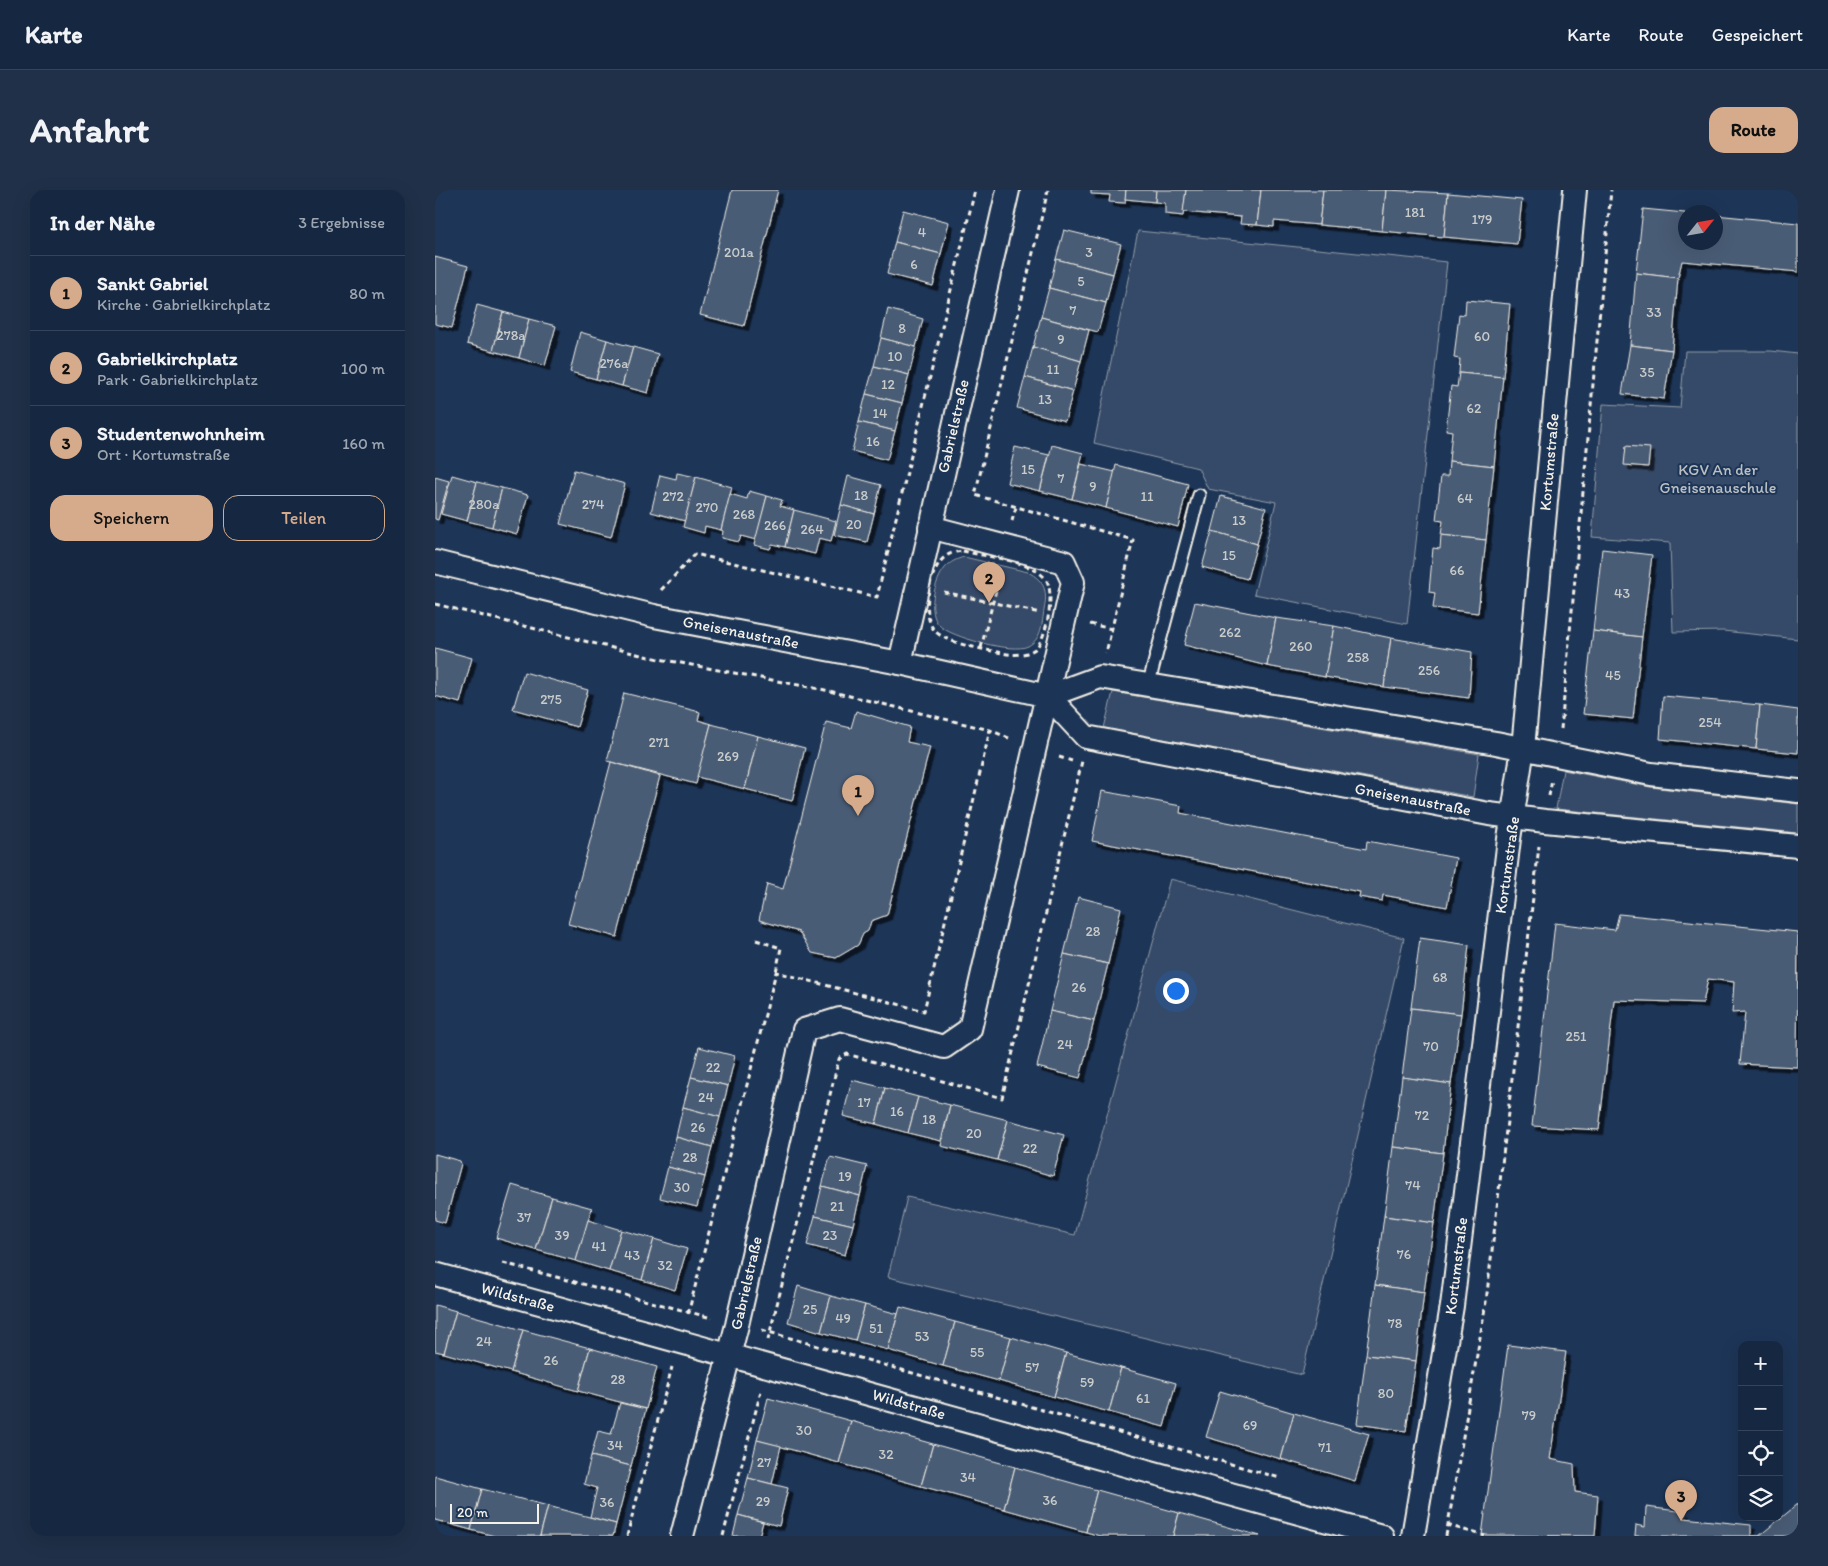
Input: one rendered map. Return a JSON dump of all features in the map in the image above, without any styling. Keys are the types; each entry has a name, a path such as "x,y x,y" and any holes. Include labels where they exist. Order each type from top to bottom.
{"street":[{"name":"Gabrielstraße","path":"900,663 924,587 930,527 1008,190"},
{"name":"Kortumstraße","path":"1415,1526 1452,1306 1523,748 1575,190"},
{"path":"930,527 1005,553 1064,562 1073,582 1057,617 1048,696 1086,737"},
{"name":"Gneisenaustraße","path":"435,562 654,616 900,663 1048,696"},
{"path":"1048,696 1101,677 1523,748 1651,774 1798,791"},
{"name":"Gabrielstraße","path":"682,1536 737,1325 804,1030 840,1019 944,1047 970,1029 1048,696"},
{"name":"Gneisenaustraße","path":"1086,737 1545,822 1798,846"},
{"name":"Wildstraße","path":"435,1274 1382,1536"}],"lane":[{"path":"1148,686 1199,495"}],"path":[{"path":"658,593 695,554 877,597 975,190"},
{"path":"1048,190 975,496 1133,540 1101,677"},
{"path":"1446,1536 1486,1302 1539,846 1561,732 1611,190"},
{"path":"1005,553 1016,507"},
{"path":"963,551 1005,553 1033,568 1046,579 1057,617 1043,640 1034,649 1025,654 1012,655 944,638 934,630 927,612 924,587 936,567 944,558 952,553 963,551"},
{"path":"981,648 1001,569"},
{"path":"882,577 1112,629"},
{"path":"723,1536 762,1385 769,1332 839,1059 847,1054 1003,1098 1086,737"},
{"path":"756,940 781,948 776,972"},
{"path":"501,1262 769,1332 1286,1479"},
{"path":"627,1536 679,1341 689,1312"},
{"path":"1415,1526 1449,1525 1485,1536"}],"green space":[{"path":"1138,231 1447,262 1407,624 1254,594 1276,502 1208,489 1198,468 1094,443"},
{"name":"KGV An der Gneisenauschule","path":"1685,351 1771,351 1798,354 1798,639 1723,631 1673,632 1670,543 1592,537 1603,404 1680,408"},
{"path":"964,557 1028,572 1042,583 1046,598 1041,630 1033,643 1021,648 996,646 968,639 945,630 939,625 933,612 935,588 947,566"},
{"path":"1113,692 1479,754 1473,797 1104,728"},
{"path":"1563,770 1650,787 1798,804 1798,833 1556,809"},
{"path":"1170,879 1404,938 1302,1375 888,1277 907,1197 1075,1235"}],"building":[{"path":"732,190 778,190 744,326 700,315"},
{"path":"1091,190 1126,190 1125,203 1109,202 1110,195 1091,194"},
{"path":"1126,190 1156,190 1155,202 1125,199"},
{"path":"1156,190 1186,190 1183,216 1165,214 1165,203 1155,202"},
{"path":"1186,190 1261,190 1257,225 1240,224 1241,217 1183,212"},
{"path":"1261,190 1323,190 1319,225 1274,221 1274,227 1257,225"},
{"path":"1323,190 1386,190 1382,231 1319,225"},
{"path":"1386,190 1448,193 1444,237 1382,231"},
{"path":"1448,193 1522,200 1517,244 1444,237"},
{"path":"1643,209 1678,212 1678,250 1723,250 1723,216 1798,223 1798,272 1682,261 1678,278 1636,273"},
{"path":"903,210 949,222 941,254 895,242"},
{"path":"1064,230 1121,244 1113,274 1056,259"},
{"path":"895,242 941,254 933,286 887,274"},
{"path":"435,257 468,266 452,328 435,324"},
{"path":"1056,259 1113,274 1106,303 1049,288"},
{"path":"1636,273 1678,278 1672,350 1630,345"},
{"path":"1049,288 1106,303 1098,332 1041,317"},
{"path":"1466,300 1510,304 1503,377 1459,373 1460,359 1454,358 1459,314 1465,315"},
{"path":"477,305 503,312 493,351 467,344"},
{"path":"888,309 923,319 916,347 881,338"},
{"path":"503,312 529,319 519,358 493,351"},
{"path":"1041,317 1089,330 1081,361 1033,347"},
{"path":"529,319 556,326 545,366 519,358"},
{"path":"580,332 607,340 596,379 570,372"},
{"path":"881,338 916,347 909,375 874,366"},
{"path":"607,340 633,347 622,386 596,379"},
{"path":"1630,345 1672,350 1664,399 1622,394"},
{"path":"633,347 658,354 648,393 622,386"},
{"path":"1033,347 1081,361 1073,391 1025,377"},
{"path":"874,366 909,375 902,403 866,394"},
{"path":"1459,373 1503,377 1494,466 1449,461 1452,431 1446,430 1451,386 1457,387"},
{"path":"1025,377 1073,391 1065,421 1017,408"},
{"path":"866,394 902,403 895,431 859,422"},
{"path":"859,422 895,431 887,460 852,451"},
{"path":"1052,445 1083,453 1072,499 1040,491"},
{"path":"1626,446 1650,448 1648,467 1624,465"},
{"path":"1015,447 1049,455 1040,491 1007,483"},
{"path":"1449,461 1494,466 1486,540 1441,535 1443,521 1436,520 1441,476 1448,476"},
{"path":"1081,464 1115,472 1106,508 1072,499"},
{"path":"1116,465 1188,484 1178,527 1106,508"},
{"path":"574,470 625,484 611,537 560,524"},
{"path":"677,473 696,477 685,521 651,512 660,475 676,479"},
{"path":"452,475 477,482 467,521 441,514"},
{"path":"848,476 881,485 874,514 841,505"},
{"path":"435,477 449,481 438,520 435,519"},
{"path":"696,477 732,487 721,530 705,526 704,533 683,527"},
{"path":"477,482 502,488 492,527 467,521"},
{"path":"502,488 528,495 517,534 492,527"},
{"path":"749,491 767,496 756,540 741,536 739,542 722,538 723,531 721,530 730,494 747,499"},
{"path":"767,496 782,500 780,506 794,510 785,547 772,544 770,549 754,545"},
{"path":"1221,496 1266,508 1257,544 1212,531"},
{"path":"841,505 874,514 867,542 834,535"},
{"path":"794,510 836,521 831,541 819,538 815,554 785,547"},
{"path":"1212,531 1257,544 1247,579 1202,567"},
{"path":"1441,535 1486,540 1478,613 1433,608 1435,593 1429,592 1433,548 1440,549"},
{"path":"1602,549 1652,555 1642,637 1593,631"},
{"path":"1195,602 1276,618 1267,666 1184,645"},
{"path":"1276,618 1334,626 1325,677 1267,666"},
{"path":"1334,626 1391,638 1384,687 1325,677"},
{"path":"1593,631 1642,637 1633,719 1583,714"},
{"path":"1391,638 1472,652 1469,698 1384,687"},
{"path":"435,648 472,658 460,703 435,696"},
{"path":"524,672 588,690 577,727 513,709"},
{"path":"624,693 700,712 698,720 711,724 696,784 607,761"},
{"path":"1663,696 1760,705 1756,749 1660,739"},
{"path":"1760,705 1798,710 1798,753 1756,749"},
{"path":"856,711 910,727 907,742 930,747 887,915 871,921 868,931 863,934 858,945 836,958 812,953 799,932 759,920 767,884 783,889 826,722 851,728"},
{"path":"711,724 758,736 745,789 697,777"},
{"path":"758,736 805,748 792,801 745,789"},
{"path":"611,762 660,776 617,937 568,924"},
{"path":"1102,791 1181,806 1180,813 1366,849 1367,841 1456,858 1447,907 1383,895 1382,901 1359,897 1360,892 1092,841"},
{"path":"1078,897 1121,908 1108,964 1064,954"},
{"path":"1619,914 1798,932 1797,1067 1740,1064 1745,1012 1732,1013 1734,982 1708,979 1703,1003 1614,1000 1599,1130 1532,1126 1555,923 1615,930"},
{"path":"1420,938 1469,945 1461,1014 1411,1008"},
{"path":"1064,954 1108,964 1094,1021 1050,1011"},
{"path":"1411,1008 1461,1014 1451,1084 1402,1077"},
{"path":"1050,1011 1094,1021 1080,1078 1037,1067"},
{"path":"699,1047 735,1056 728,1086 691,1077"},
{"path":"691,1077 728,1086 720,1117 683,1107"},
{"path":"1402,1077 1451,1084 1443,1153 1393,1147"},
{"path":"852,1080 885,1088 876,1124 843,1116"},
{"path":"885,1088 918,1097 908,1133 876,1124"},
{"path":"918,1097 950,1105 941,1141 908,1133"},
{"path":"950,1105 1008,1120 997,1160 941,1146"},
{"path":"683,1107 720,1117 712,1147 676,1137"},
{"path":"1008,1120 1064,1135 1053,1176 997,1160"},
{"path":"676,1137 712,1147 705,1177 668,1167"},
{"path":"1393,1147 1443,1153 1434,1223 1384,1216"},
{"path":"435,1154 460,1161 461,1164 445,1223 435,1220"},
{"path":"830,1157 867,1166 860,1196 822,1186"},
{"path":"668,1167 705,1177 697,1207 660,1198"},
{"path":"512,1185 552,1197 536,1250 496,1238"},
{"path":"822,1186 860,1196 853,1225 815,1216"},
{"path":"552,1197 592,1208 576,1261 536,1250"},
{"path":"815,1216 853,1225 845,1255 807,1245"},
{"path":"1384,1216 1434,1223 1424,1292 1375,1285"},
{"path":"588,1220 621,1230 609,1271 576,1261"},
{"path":"621,1230 654,1239 642,1280 609,1271"},
{"path":"654,1239 687,1249 675,1290 642,1280"},
{"path":"1375,1285 1424,1292 1416,1361 1366,1355"},
{"path":"798,1286 831,1296 821,1332 788,1322"},
{"path":"831,1296 865,1305 855,1341 821,1332"},
{"path":"435,1305 456,1311 444,1353 435,1351"},
{"path":"865,1305 898,1314 888,1350 855,1341"},
{"path":"900,1307 955,1322 943,1366 888,1350"},
{"path":"456,1311 523,1330 511,1372 444,1353"},
{"path":"955,1322 1011,1337 999,1381 943,1366"},
{"path":"523,1330 590,1348 578,1391 511,1372"},
{"path":"1011,1337 1066,1353 1054,1397 999,1381"},
{"path":"1508,1345 1566,1352 1550,1459 1574,1464 1575,1492 1598,1495 1595,1536 1482,1535"},
{"path":"590,1348 657,1367 646,1409 578,1391"},
{"path":"1066,1353 1121,1368 1109,1412 1054,1397"},
{"path":"1366,1355 1416,1361 1406,1431 1357,1424"},
{"path":"1121,1368 1176,1383 1164,1427 1109,1412"},
{"path":"1220,1391 1294,1413 1281,1459 1206,1437"},
{"path":"768,1398 851,1421 839,1463 757,1440"},
{"path":"620,1403 646,1409 631,1466 591,1456 598,1431 611,1434"},
{"path":"1294,1413 1369,1434 1355,1481 1281,1459"},
{"path":"851,1421 933,1444 921,1486 839,1463"},
{"path":"757,1440 781,1446 772,1484 748,1478"},
{"path":"933,1444 1015,1467 1004,1509 921,1486"},
{"path":"591,1456 631,1466 616,1524 590,1517 597,1488 584,1484"},
{"path":"1015,1467 1097,1490 1086,1532 1004,1509"},
{"path":"435,1476 482,1489 471,1530 435,1520"},
{"path":"748,1478 788,1488 779,1526 738,1515"},
{"path":"482,1489 548,1506 540,1536 495,1536 471,1530"},
{"path":"1097,1490 1179,1513 1173,1536 1100,1536 1086,1532"},
{"path":"1798,1504 1798,1536 1759,1536 1777,1521 1783,1521 1783,1516"},
{"path":"548,1506 616,1524 613,1536 540,1536"},
{"path":"1646,1507 1686,1512 1684,1518 1751,1525 1751,1536 1635,1536 1636,1525 1645,1527"},
{"path":"1179,1513 1260,1536 1173,1536"},
{"path":"738,1515 763,1522 759,1536 733,1536"}],"place":[{"name":"Gabrielkirchplatz","path":"989,603"},
{"name":"Sankt Gabriel","path":"858,816"},
{"name":"Studentenwohnheim","path":"1681,1521"}]}
